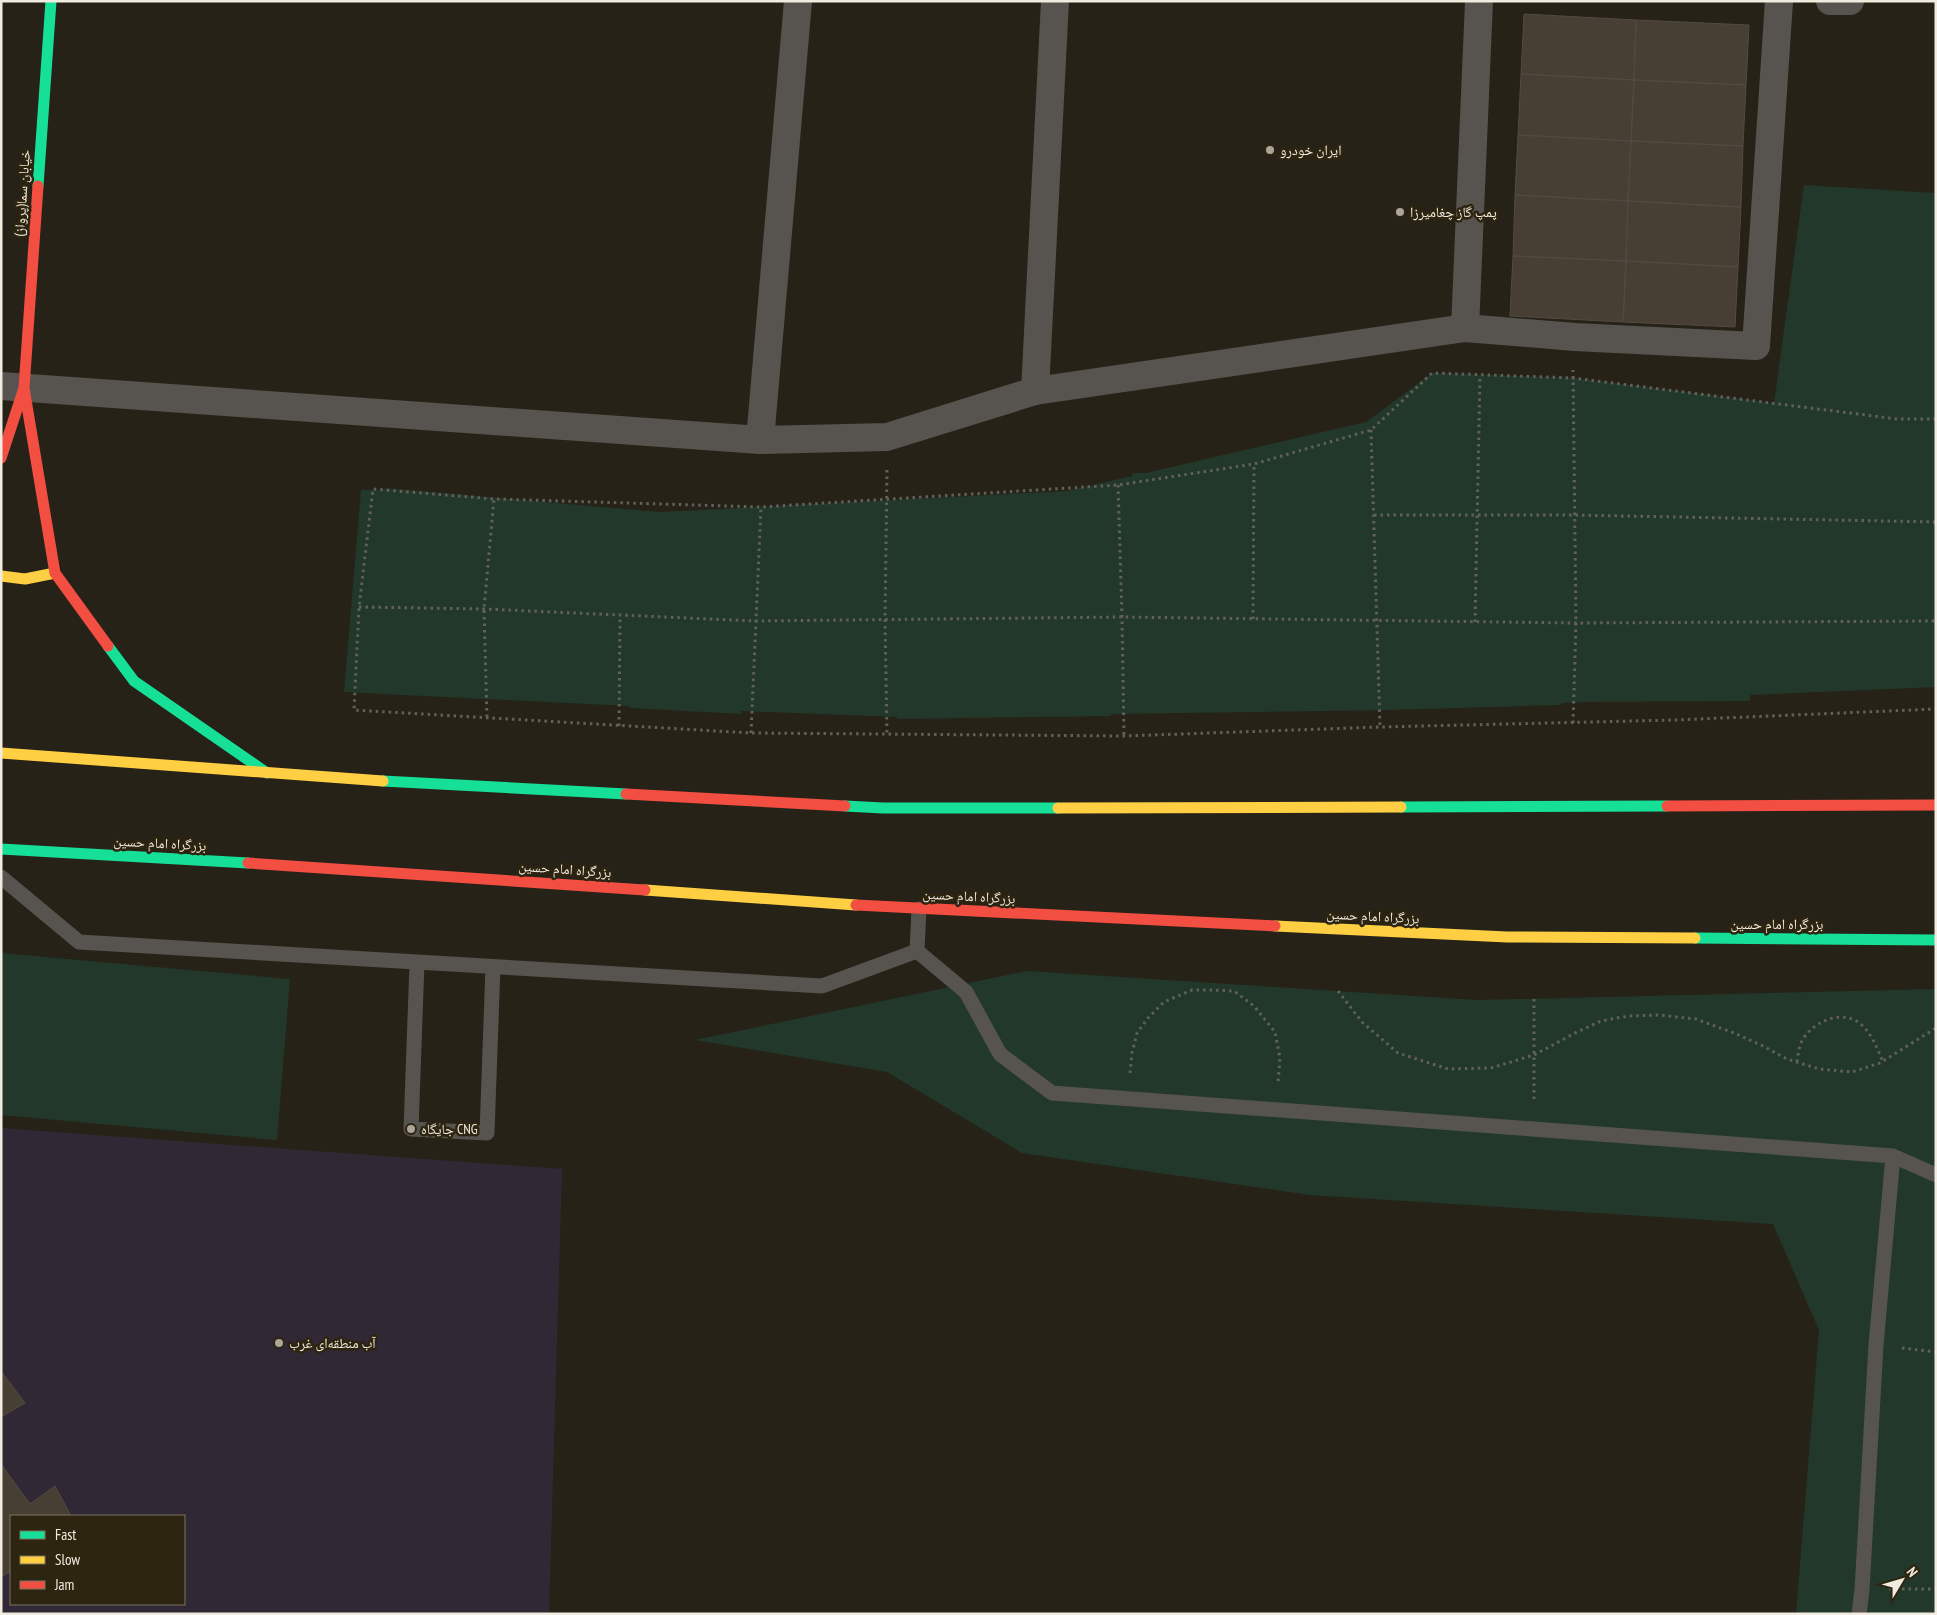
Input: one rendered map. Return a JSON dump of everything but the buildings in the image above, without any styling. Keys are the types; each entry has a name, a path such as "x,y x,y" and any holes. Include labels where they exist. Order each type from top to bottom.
{"main road":[{"name":"خیابان سما(پرواز)","path":"12,387 51,1"},
{"path":"1,458 12,387"},
{"path":"12,387 55,573 134,681 267,773"},
{"path":"1,576 26,580 55,573"},
{"path":"1,753 371,780 882,808 1936,805"},
{"name":"بزرگراه امام حسین","path":"1,849 381,871 919,909 1507,937 1936,940"}],"street":[{"path":"760,440 798,1"},
{"path":"1035,391 1055,1"},
{"path":"1465,328 1479,1"},
{"path":"12,387 760,440 887,437 1035,391 1465,328 1575,337 1756,346 1778,1"}],"lane":[{"path":"1,877 79,942 822,986 917,951"},
{"path":"917,951 919,909"},
{"path":"917,951 966,992 1000,1054 1052,1093 1893,1156 1936,1175"},
{"path":"417,963 411,1129 487,1133 493,967"},
{"path":"1859,1614 1876,1345 1893,1156"}],"path":[{"path":"1572,723 1576,623 1573,378 1575,337"},
{"path":"1936,419 1897,418 1573,378 1432,374 1371,430 1254,464 1118,485 761,507 494,499 373,489 360,607 354,710 752,734 1124,736 1936,710"},
{"path":"1476,622 1480,375"},
{"path":"1371,430 1380,727"},
{"path":"887,437 887,735"},
{"path":"1253,619 1254,464"},
{"path":"1118,485 1124,736"},
{"path":"487,717 484,609 494,499"},
{"path":"752,734 761,507"},
{"path":"1374,515 1574,515 1936,522"},
{"path":"360,607 484,609 755,622 1122,617 1576,623 1936,622"},
{"path":"619,726 620,616"},
{"path":"1129,1099 1132,1053 1137,1033 1148,1018 1164,1002 1192,990 1234,991 1254,1006 1275,1032 1280,1058 1275,1110"},
{"path":"1338,991 1362,1022 1398,1053 1448,1069 1492,1068 1534,1055 1577,1032 1601,1022 1628,1016 1659,1015 1696,1020 1734,1032 1761,1044 1787,1059 1820,1068 1852,1072 1883,1062 1936,1028"},
{"path":"1532,1129 1534,1100 1534,999"},
{"path":"1797,1062 1798,1052 1809,1031 1819,1024 1834,1018 1847,1018 1856,1021 1865,1029 1877,1047 1883,1062"},
{"path":"1921,1350 1936,1352"},
{"path":"1862,1590 1936,1589"}],"shaded area":[{"name":"آب منطقه‌ای غرب","path":"1,1128 562,1169 549,1614 1,1614"}],"green space":[{"path":"1804,185 1936,193 1936,687 1750,695 1750,701 1588,702 1562,703 1561,705 1388,710 897,719 897,717 741,711 741,714 630,708 629,706 344,692 361,490 384,490 385,488 660,512 1067,491 1132,476 1132,473 1146,473 1366,422 1432,373 1573,378 1774,403"},
{"path":"1,953 290,979 277,1140 1,1115"},
{"path":"1027,971 1478,1000 1936,989 1936,1614 1796,1614 1819,1330 1773,1224 1310,1195 1022,1153 887,1072 695,1040"}],"traffic: fast":[{"path":"38,186 51,1"},
{"path":"108,646 134,681 267,773"},
{"path":"383,781 626,794"},
{"path":"845,806 883,808 1058,808"},
{"path":"1401,807 1667,806"},
{"path":"1,849 248,863"},
{"path":"1695,938 1936,940"}],"traffic: slow":[{"path":"1,576 25,579 55,573"},
{"path":"1,753 383,781"},
{"path":"1058,808 1401,807"},
{"path":"645,890 856,905"},
{"path":"1275,926 1507,937 1695,938"}],"traffic: jam":[{"path":"24,388 38,186"},
{"path":"1,458 24,388 55,573 108,646"},
{"path":"626,794 845,806"},
{"path":"1667,806 1936,805"},
{"path":"248,863 645,890"},
{"path":"856,905 1275,926"}],"place":[{"name":"ایران خودرو","path":"1270,150"},
{"name":"پمپ گاز چغامیرزا","path":"1400,212"},
{"name":"جایگاه CNG","path":"411,1129"},
{"name":"آب منطقه‌ای غرب","path":"279,1343"}]}
